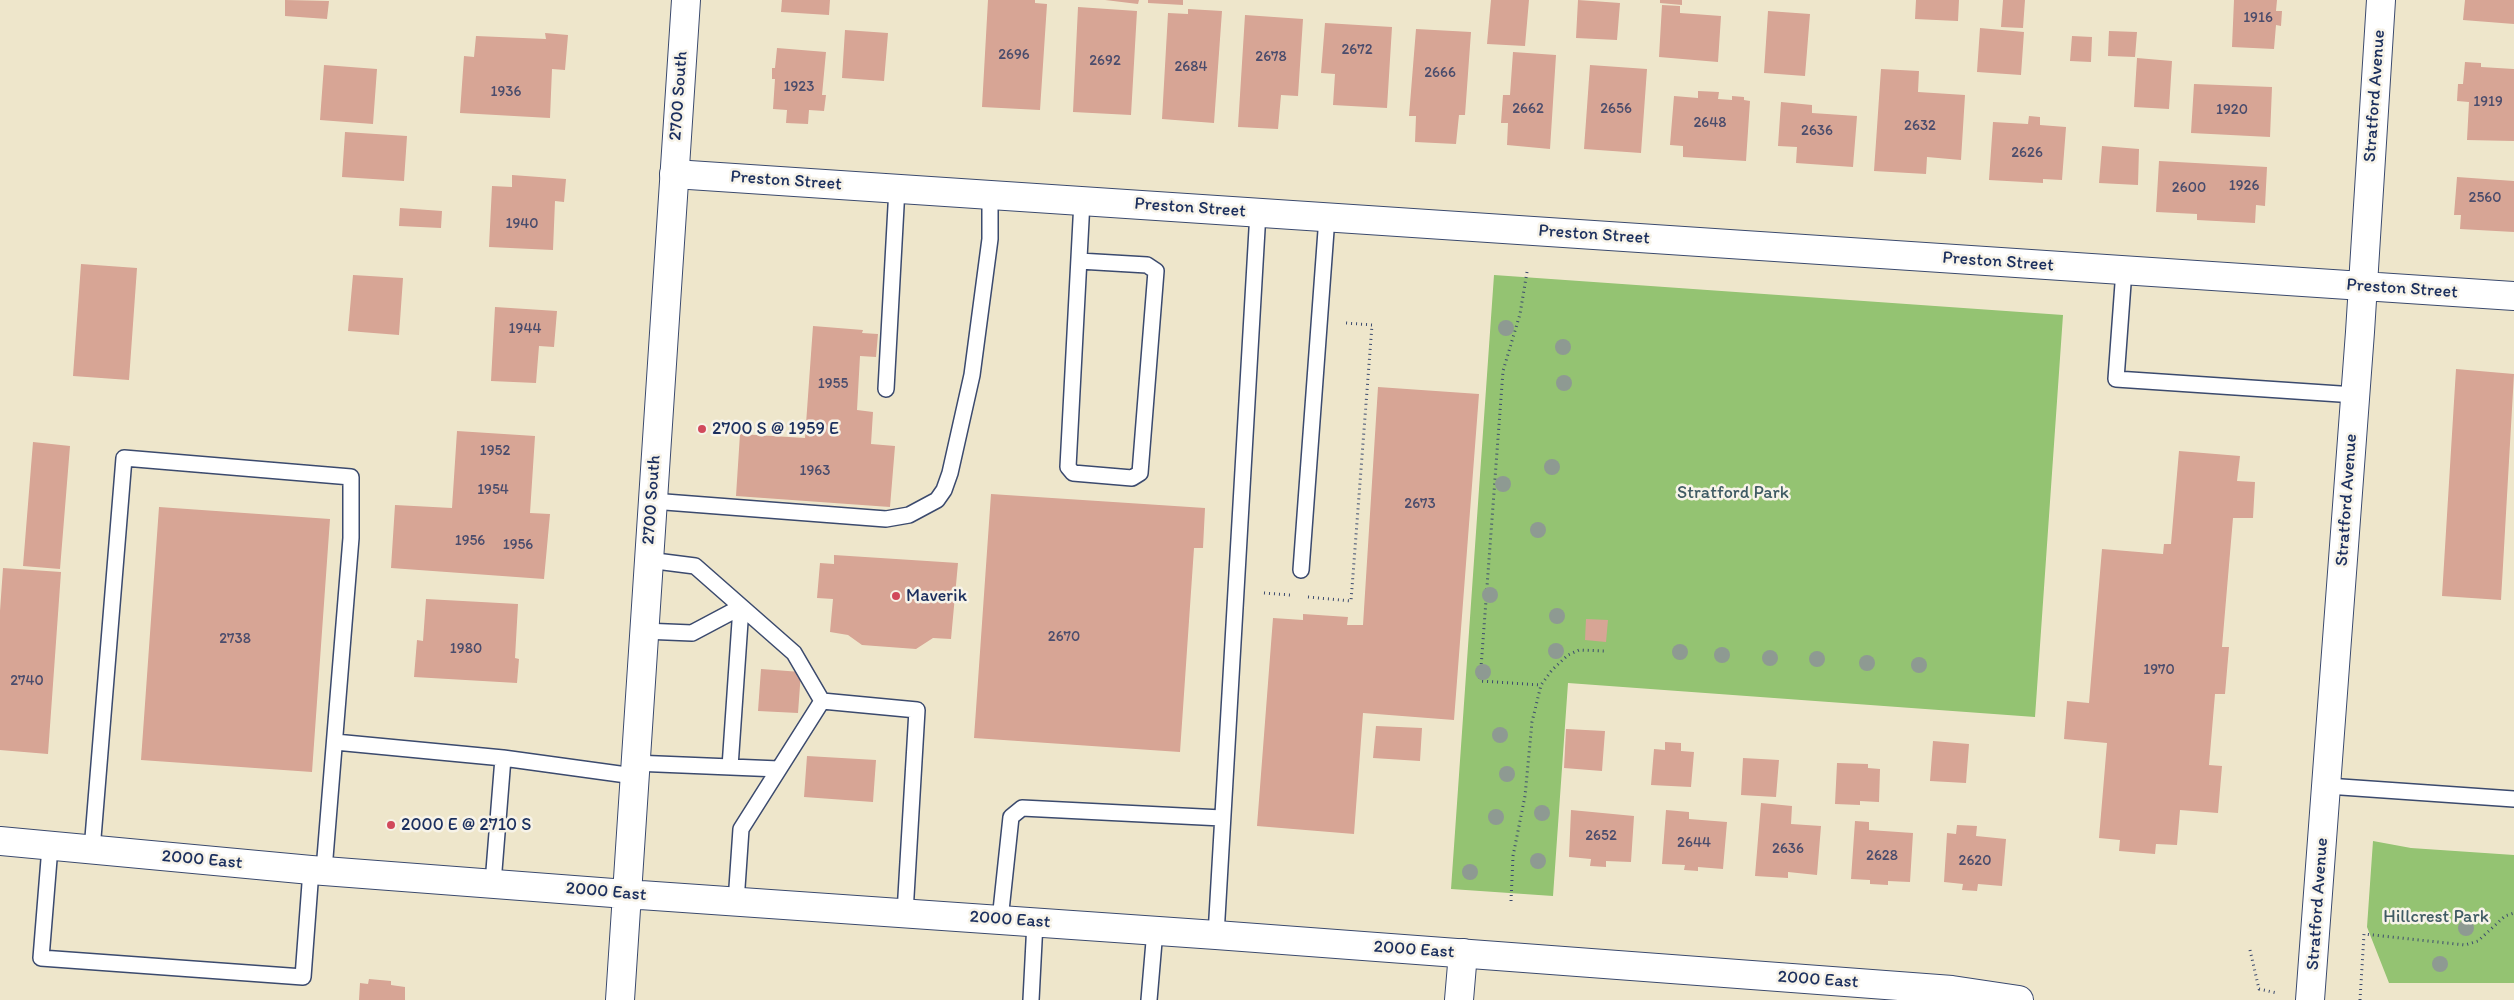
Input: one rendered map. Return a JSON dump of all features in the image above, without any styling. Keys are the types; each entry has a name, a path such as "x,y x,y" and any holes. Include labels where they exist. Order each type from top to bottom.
{"street":[{"name":"2700 South","path":"620,1000 686,0"},
{"name":"Stratford Avenue","path":"2310,1000 2363,286 2381,0"},
{"name":"Preston Street","path":"674,174 2514,296"},
{"name":"2000 East","path":"0,841 317,870 736,902 1462,953 2019,1000"},
{"path":"1459,1000 1462,953"}],"lane":[{"path":"886,389 897,188"},
{"path":"652,501 886,519 909,515 937,500 944,490 950,473 972,375 990,239 990,194"},
{"path":"1079,261 1147,265 1156,271 1140,473 1132,478 1073,473 1068,467 1082,201"},
{"path":"1216,935 1258,212"},
{"path":"1302,570 1327,217"},
{"path":"2124,270 2116,379 2355,395"},
{"path":"50,847 41,958 303,977 306,932 317,870 334,742 351,538 350,477 124,458 92,850"},
{"path":"648,560 695,566 794,653 822,701"},
{"path":"643,631 692,634 741,607"},
{"path":"730,767 741,607"},
{"path":"736,902 741,829 822,701"},
{"path":"822,701 917,710 905,914"},
{"path":"334,742 634,769 730,767 779,769"},
{"path":"493,883 503,758"},
{"path":"2327,786 2514,799"},
{"path":"1000,920 1011,817 1022,808 1222,818"},
{"path":"1030,1000 1035,922"},
{"path":"1149,1000 1155,930"},
{"path":"620,1000 625,1000"}],"path":[{"path":"1527,272 1520,314 1503,371 1480,682 1541,685"},
{"path":"1303,597 1351,601 1372,325 1344,323 1344,314"},
{"path":"1236,590 1294,596"},
{"path":"1511,901 1513,856 1525,796 1532,722 1541,685 1552,670 1568,655 1579,650 1605,651"},
{"path":"2360,1000 2364,934 2464,945 2478,941 2505,916 2514,913"},
{"path":"2250,950 2259,989"}],"green space":[{"name":"Stratford Park","path":"1494,275 2063,315 2035,717 1568,683 1553,896 1451,889"},
{"name":"Hillcrest Park","path":"2373,841 2411,848 2514,855 2514,983 2389,983 2367,927"}],"building":[{"path":"285,0 329,1 327,19 285,16"},
{"path":"782,0 830,0 829,15 781,12"},
{"path":"988,0 1035,0 1035,3 1047,4 1040,110 982,107"},
{"path":"1105,0 1139,0 1138,4"},
{"path":"1148,0 1183,0 1183,5 1148,3"},
{"path":"1491,0 1529,0 1525,46 1487,44"},
{"path":"1578,0 1620,3 1617,40 1576,38"},
{"path":"1660,0 1682,0 1682,5 1660,3"},
{"path":"1916,0 1959,0 1958,21 1915,19"},
{"path":"2003,0 2025,0 2023,28 2001,27"},
{"path":"2234,0 2277,0 2276,11 2282,11 2281,26 2276,25 2274,49 2232,47"},
{"path":"2465,0 2514,0 2514,24 2463,20"},
{"path":"1662,5 1680,6 1680,13 1721,16 1718,62 1659,57"},
{"path":"1078,7 1137,11 1131,115 1073,112"},
{"path":"1188,9 1222,11 1214,123 1162,119 1168,13 1188,14"},
{"path":"1768,11 1810,14 1805,76 1764,73"},
{"path":"1245,15 1303,19 1298,96 1281,95 1278,129 1238,127"},
{"path":"1325,23 1392,27 1387,108 1333,105 1335,74 1321,73"},
{"path":"1980,28 2024,32 2021,75 1977,72"},
{"path":"1416,29 1471,32 1465,115 1459,115 1456,144 1415,142 1416,116 1409,116"},
{"path":"845,30 888,33 884,81 842,78"},
{"path":"2109,31 2137,32 2135,57 2108,56"},
{"path":"545,33 568,35 565,70 552,69 550,118 460,113 464,56 474,57 476,36 546,39"},
{"path":"2072,36 2092,37 2091,62 2070,61"},
{"path":"777,48 826,52 822,95 826,95 824,111 809,110 808,124 786,123 787,110 773,109 775,79 772,79 772,68 775,68"},
{"path":"1513,52 1556,55 1550,149 1507,145 1508,123 1501,123 1503,95 1510,95"},
{"path":"2137,58 2172,61 2169,109 2134,107"},
{"path":"2465,62 2481,63 2481,67 2514,69 2514,141 2467,140 2469,102 2457,101 2458,84 2463,84"},
{"path":"324,65 377,69 373,124 320,120"},
{"path":"1590,65 1647,69 1641,153 1584,149"},
{"path":"1881,69 1919,71 1918,92 1965,95 1961,160 1927,157 1926,174 1874,171"},
{"path":"2194,84 2272,87 2270,137 2191,133"},
{"path":"1698,91 1719,92 1718,99 1732,100 1732,96 1744,97 1744,100 1750,101 1746,161 1683,157 1683,146 1670,145 1674,96 1698,98"},
{"path":"1781,102 1812,105 1812,113 1857,116 1853,167 1796,163 1797,147 1778,146"},
{"path":"2029,116 2040,117 2040,125 2066,127 2062,180 2043,179 2043,183 1989,180 1993,122 2028,124"},
{"path":"345,132 407,136 404,181 342,177"},
{"path":"2102,146 2139,149 2138,185 2099,183"},
{"path":"2159,161 2267,167 2265,206 2256,205 2255,223 2197,220 2197,214 2156,212"},
{"path":"512,175 566,179 564,202 555,201 553,250 489,247 492,186 512,187"},
{"path":"2457,177 2514,181 2514,232 2460,229 2461,215 2454,215"},
{"path":"400,208 442,211 441,228 399,226"},
{"path":"81,264 137,268 129,380 73,376"},
{"path":"353,275 403,278 399,335 348,331"},
{"path":"495,307 557,311 554,347 539,346 536,383 491,381"},
{"path":"813,326 863,330 862,333 878,334 876,357 860,356 857,410 873,412 871,444 895,446 890,507 736,496 740,434 805,438"},
{"path":"2456,369 2514,374 2501,600 2442,596"},
{"path":"1378,387 1479,394 1454,720 1363,713 1354,834 1257,826 1273,618 1303,620 1303,614 1348,617 1347,625 1363,625"},
{"path":"457,431 535,436 530,513 550,514 544,579 391,568 395,505 452,508"},
{"path":"33,442 70,446 60,569 23,566"},
{"path":"2179,451 2240,456 2237,481 2255,482 2253,518 2233,518 2222,647 2229,647 2225,694 2215,694 2209,765 2222,766 2218,813 2180,810 2177,845 2156,844 2155,854 2119,851 2120,840 2099,838 2107,743 2064,739 2067,701 2089,703 2102,549 2163,554 2164,544 2171,544"},
{"path":"991,494 1205,508 1203,548 1194,548 1180,752 974,738"},
{"path":"159,507 330,519 312,772 141,760"},
{"path":"834,555 958,563 951,639 933,638 916,649 862,645 848,635 830,632 833,599 817,598 820,563 834,564"},
{"path":"3,568 61,572 48,754 0,750 0,611"},
{"path":"426,599 518,604 515,658 519,659 517,683 414,677 417,640 423,641"},
{"path":"1586,619 1608,620 1606,642 1585,640"},
{"path":"761,669 801,672 798,713 758,711"},
{"path":"1376,726 1422,728 1420,761 1373,758"},
{"path":"1566,729 1605,731 1602,771 1564,768"},
{"path":"1933,741 1969,744 1966,783 1930,781"},
{"path":"1665,742 1681,743 1681,751 1694,752 1691,787 1651,785 1654,749 1665,750"},
{"path":"807,756 876,760 873,802 804,797"},
{"path":"1743,758 1779,760 1776,797 1741,795"},
{"path":"1837,763 1868,764 1868,768 1880,769 1879,802 1860,801 1860,805 1835,804"},
{"path":"1761,803 1792,806 1791,824 1821,826 1817,875 1788,872 1788,878 1755,876"},
{"path":"1571,810 1634,816 1631,862 1606,861 1606,867 1590,866 1591,859 1569,857"},
{"path":"1666,810 1689,812 1689,819 1727,822 1723,869 1698,867 1698,871 1684,870 1685,865 1662,864"},
{"path":"1855,821 1869,822 1869,830 1913,833 1910,882 1888,881 1888,885 1870,884 1870,880 1851,879"},
{"path":"1957,825 1977,826 1976,836 2006,839 2002,886 1978,884 1977,891 1962,890 1963,884 1944,882 1947,833 1956,834"},
{"path":"369,979 391,981 391,985 405,987 405,1000 359,1000 360,983 368,984"}],"place":[{"name":"2700 S @ 1959 E","path":"702,429"},
{"name":"Maverik","path":"896,596"},
{"name":"2000 E @ 2710 S","path":"391,825"}]}
